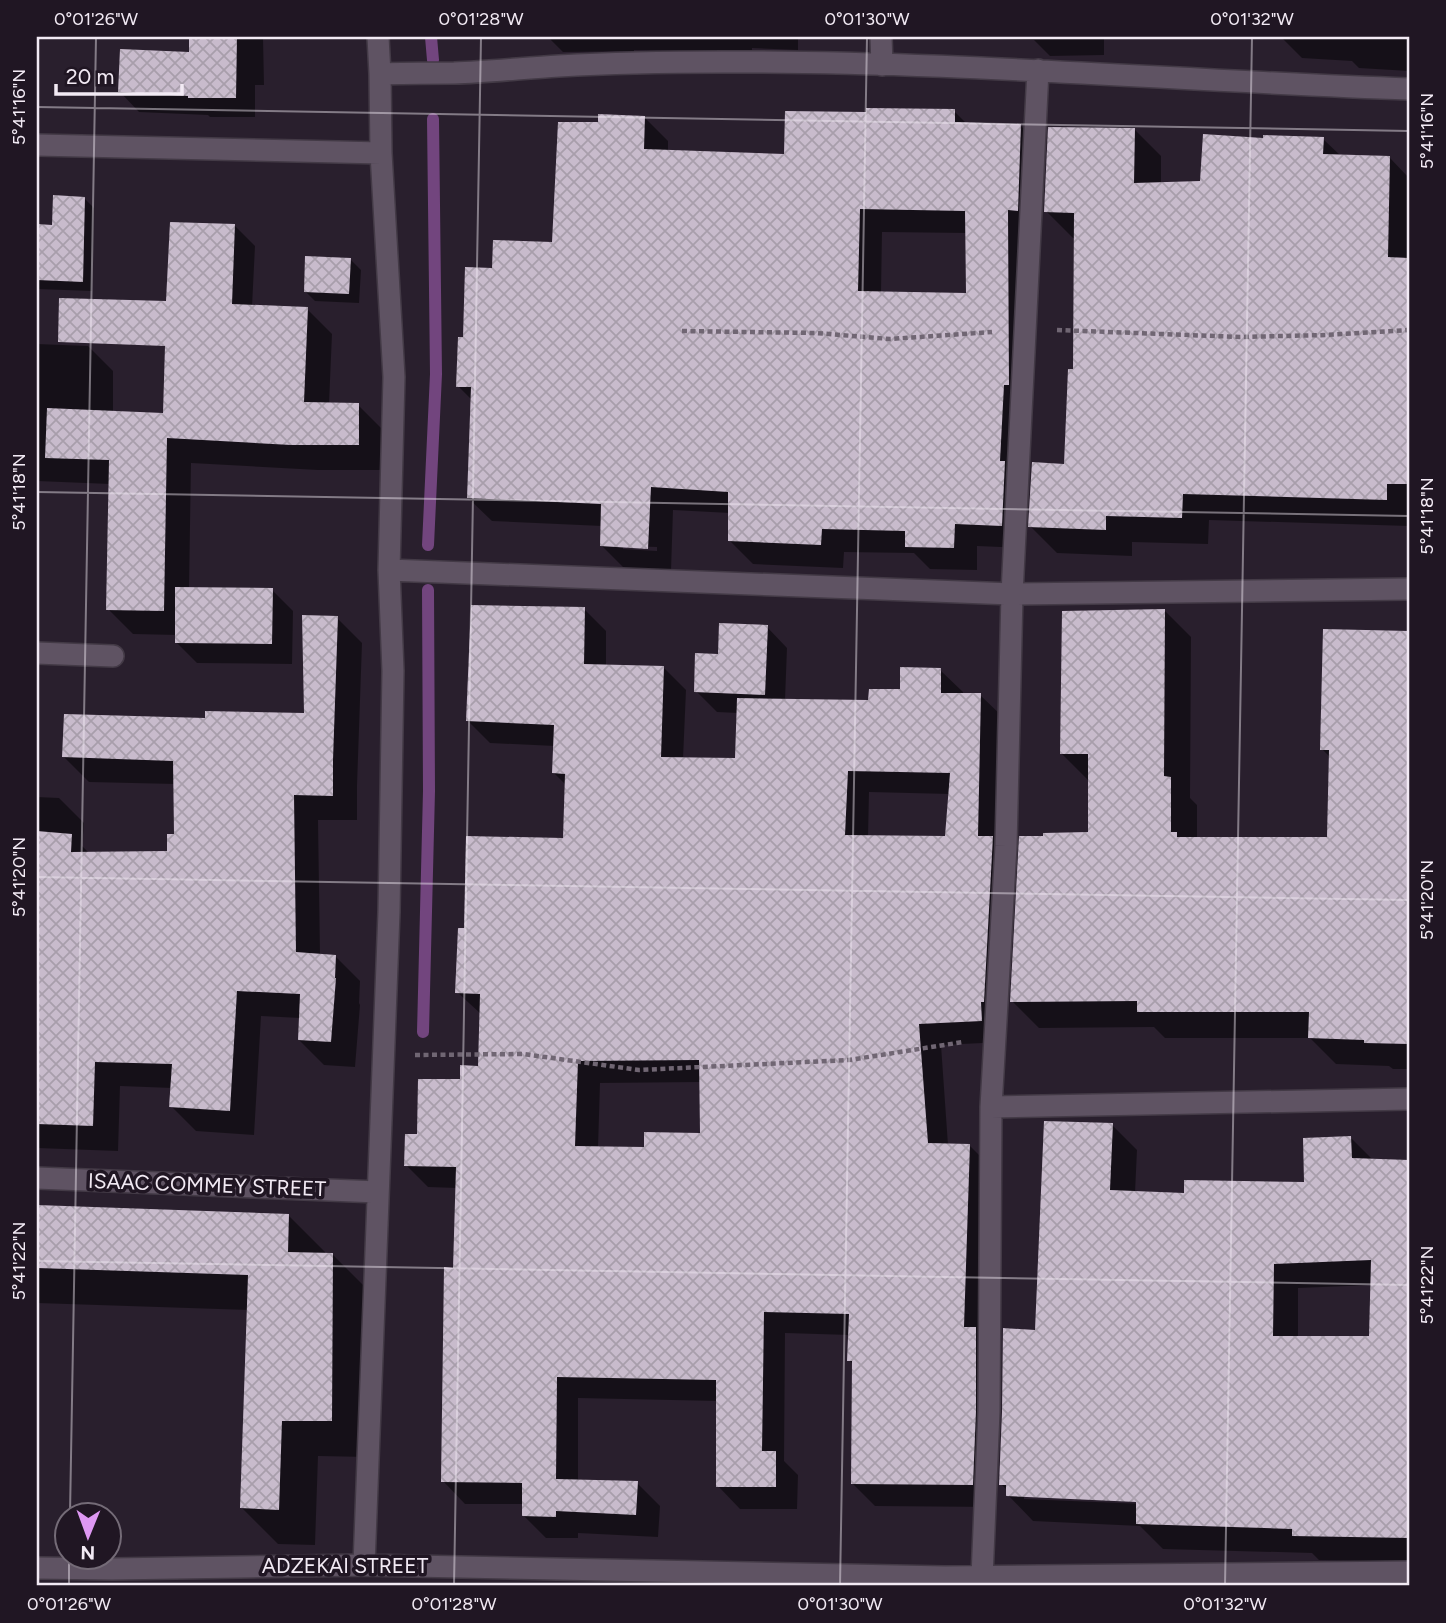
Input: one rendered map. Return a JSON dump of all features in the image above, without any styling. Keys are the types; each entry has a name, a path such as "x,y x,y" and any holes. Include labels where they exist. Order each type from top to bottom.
{"street":[{"path":"364,1565 389,912 393,671 389,570 394,377 381,153 378,37"},
{"path":"881,37 881,65"},
{"path":"380,74 723,62 1038,70 1409,89"},
{"path":"982,1577 989,1411 991,1107 1006,846 1012,594 1038,70"},
{"path":"37,145 381,153"},
{"path":"389,570 1012,594 1409,589"},
{"path":"37,653 113,656"},
{"path":"991,1107 1409,1099"},
{"name":"ISAAC COMMEY STREET","path":"37,1178 378,1192"},
{"name":"ADZEKAI STREET","path":"37,1568 112,1577 364,1565 948,1582 982,1577 1409,1572"}],"path":[{"path":"682,331 816,333 890,339 1026,329 1240,337 1409,330"},
{"path":"383,1055 523,1054 639,1070 849,1060 995,1037"}],"building":[{"path":"189,37 237,37 236,98 188,98 118,92 120,49 189,52"},
{"path":"866,108 955,109 955,122 1021,124 1018,211 1008,210 1009,385 1004,385 1000,461 1005,461 1002,526 955,524 954,548 905,547 905,531 822,529 821,545 728,541 728,492 651,487 648,549 600,546 601,504 467,498 471,387 456,387 458,337 463,337 465,267 492,268 493,240 552,242 558,122 598,122 598,114 645,116 644,149 784,154 785,111 866,112","holes":["860,209 965,211 966,293 858,291"]},
{"path":"1048,127 1135,128 1134,183 1200,181 1203,134 1263,138 1263,135 1324,137 1323,154 1390,156 1388,257 1409,258 1409,484 1387,484 1387,500 1183,494 1182,518 1106,516 1106,530 1028,527 1032,462 1064,464 1068,369 1073,369 1074,213 1044,212"},
{"path":"53,195 85,197 83,282 37,280 37,224 52,225"},
{"path":"170,222 235,224 232,304 308,307 304,402 359,403 359,445 291,445 167,438 164,611 106,610 109,460 45,458 47,408 163,413 165,346 58,342 59,298 166,301"},
{"path":"305,256 351,258 349,294 304,292"},
{"path":"175,587 273,588 272,644 175,643"},
{"path":"471,605 585,607 584,664 664,666 661,757 735,758 737,698 868,700 869,689 900,689 900,667 941,668 941,693 981,693 978,836 993,836 984,1002 981,1002 982,1021 919,1024 928,1143 970,1144 964,1327 976,1327 973,1485 851,1484 852,1361 847,1361 849,1314 764,1312 762,1451 776,1451 776,1487 716,1487 716,1380 557,1377 556,1479 638,1481 636,1515 556,1511 556,1517 522,1516 522,1483 441,1482 444,1267 453,1268 456,1167 404,1166 405,1134 417,1134 418,1079 460,1079 460,1065 478,1066 480,994 455,993 458,928 464,928 466,836 563,838 565,774 552,773 554,725 466,721","holes":["848,771 950,773 945,836 845,835","699,1060 700,1133 644,1132 644,1147 575,1146 578,1061"]},
{"path":"1165,609 1164,776 1171,777 1171,832 1177,832 1177,837 1327,837 1329,750 1320,750 1323,629 1409,631 1409,1044 1308,1038 1309,1012 1137,1012 1137,1001 1010,1002 1019,836 1088,832 1088,754 1060,754 1062,611"},
{"path":"302,615 338,616 333,796 294,795 296,952 336,955 331,1042 298,1040 300,994 237,991 230,1111 169,1107 172,1064 95,1062 93,1126 37,1124 37,831 72,834 71,852 167,851 167,834 174,834 173,761 62,757 64,714 205,718 205,711 304,713"},
{"path":"719,623 768,625 765,695 694,692 695,653 718,654"},
{"path":"1044,1121 1113,1123 1110,1190 1184,1193 1184,1180 1304,1182 1303,1138 1351,1136 1352,1158 1409,1160 1409,1538 1292,1536 1292,1529 1136,1524 1136,1502 1006,1496 1006,1485 999,1485 1003,1328 1035,1330","holes":["1371,1260 1369,1336 1273,1336 1274,1264"]},
{"path":"37,1205 289,1214 288,1252 333,1253 332,1421 282,1421 279,1510 240,1508 248,1275 37,1268"}],"waterway":[{"path":"431,37 433,60"},
{"path":"428,545 436,374 433,119"},
{"path":"423,1032 429,791 428,590"}]}
